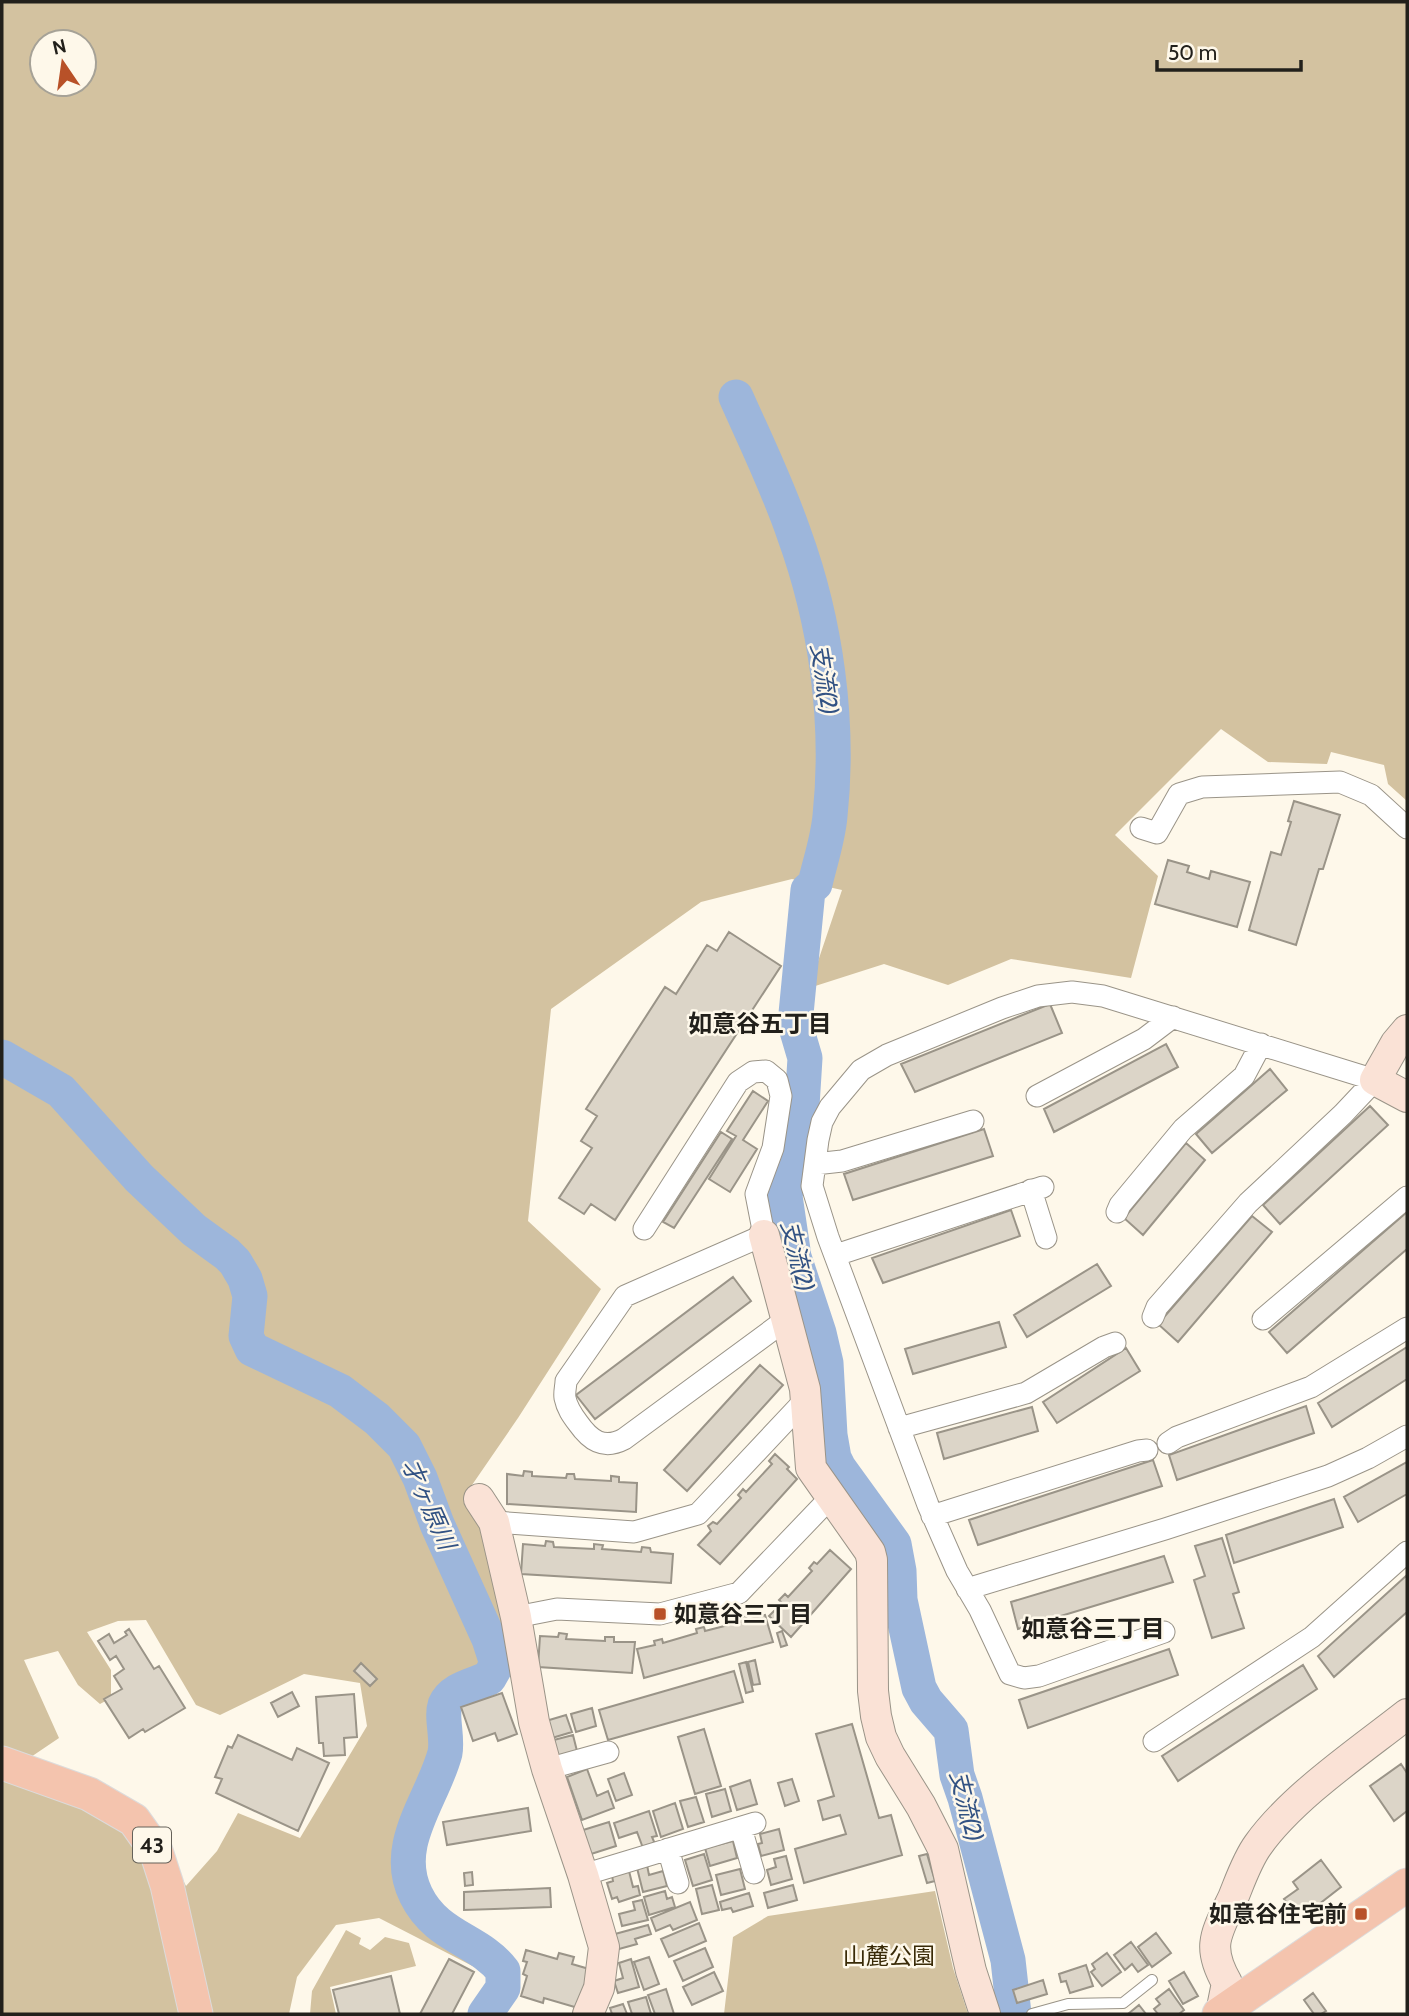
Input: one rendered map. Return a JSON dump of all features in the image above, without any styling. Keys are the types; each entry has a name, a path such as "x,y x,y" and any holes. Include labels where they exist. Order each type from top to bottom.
{"main road":[{"name":"43","path":"2,1763 89,1794 134,1820 156,1850 167,1885 195,2014"},
{"path":"1220,2014 1407,1885"}],"street":[{"path":"1141,828 1157,833 1179,794 1202,787 1340,782 1371,795 1407,828"},
{"path":"1164,1632 1039,1676 1024,1678 1010,1674 932,1516 812,1186 819,1132 830,1107 862,1070 887,1055 1021,1001 1056,992 1094,993 1375,1080 1407,1097"},
{"path":"1037,1096 1144,1039 1173,1017"},
{"path":"1153,1317 1157,1307 1248,1203 1343,1114 1375,1080 1396,1043 1407,1030"},
{"path":"1117,1212 1183,1129 1244,1076 1261,1044"},
{"path":"644,1228 738,1082 753,1072 766,1071 777,1080 781,1096 773,1147 755,1194 807,1398 811,1468 870,1552 876,1716 890,1756 921,1806 943,1849 971,1971 985,2014"},
{"path":"815,1164 842,1161 974,1121"},
{"path":"836,1255 1037,1189 1046,1238"},
{"path":"1263,1319 1407,1197"},
{"path":"764,1235 625,1296 566,1381 565,1396 569,1410 588,1437 607,1445 616,1443 787,1319"},
{"path":"1168,1443 1177,1437 1311,1387 1407,1328"},
{"path":"899,1428 1026,1393 1115,1343"},
{"path":"588,2014 599,1988 604,1947 534,1722 516,1617 487,1510 634,1532 698,1514 807,1398"},
{"path":"967,1589 1165,1529 1328,1475 1368,1458 1407,1436"},
{"path":"932,1516 1147,1450"},
{"path":"516,1617 557,1609 660,1614 740,1593 831,1497"},
{"path":"1154,1741 1312,1637 1407,1552"},
{"path":"1220,2014 1227,1983 1217,1965 1214,1944 1256,1847 1278,1819 1407,1714"},
{"path":"547,1769 608,1752"},
{"path":"583,1875 748,1826 754,1873"},
{"path":"668,1849 678,1883"}],"lane":[{"path":"1032,2014 1068,2004 1123,2003 1152,1980"}],"green space":[{"path":"2,2 1407,2 1407,801 1388,784 1384,765 1331,752 1327,764 1268,762 1221,729 1115,835 1158,876 1131,978 1011,959 948,985 884,964 809,988 842,890 792,879 701,902 551,1009 528,1221 601,1289 472,1485 466,1502 487,1528 513,1647 494,1654 482,1669 466,1675 435,1699 441,1746 400,1847 404,1882 424,1922 492,1967 488,1974 379,1918 336,1925 297,1977 289,2014 2,2014","holes":["146,1620 196,1705 220,1715 304,1674 360,1683 367,1726 300,1838 238,1813 217,1851 186,1886 168,1850 25,1761 59,1738 24,1660 58,1651 78,1685 100,1704 111,1698 111,1670 87,1632 118,1621"]},
{"name":"山麓公園","path":"935,1891 953,1968 968,2014 724,2014 733,1937 768,1916"},
{"path":"346,1930 361,1938 359,1944 370,1950 385,1937 409,1943 416,1966 330,1987 336,2014 310,2014 312,1991"}],"building":[{"path":"1294,801 1340,815 1323,869 1319,869 1296,945 1249,930 1271,852 1281,855"},
{"path":"1168,860 1189,866 1187,872 1209,879 1211,871 1250,882 1237,927 1155,904"},
{"path":"729,932 781,966 615,1220 591,1204 584,1214 559,1198 592,1148 581,1141 597,1116 586,1109 665,987 676,994 707,945 717,951"},
{"path":"1050,1004 1062,1033 915,1092 901,1064"},
{"path":"1166,1044 1178,1067 1054,1132 1044,1109"},
{"path":"1270,1069 1287,1090 1212,1153 1196,1134"},
{"path":"753,1091 768,1101 743,1140 757,1149 730,1192 709,1179 736,1136 727,1131"},
{"path":"1370,1106 1388,1125 1280,1224 1263,1205"},
{"path":"984,1129 993,1156 853,1200 844,1174"},
{"path":"721,1132 732,1139 674,1228 663,1222"},
{"path":"1186,1143 1205,1160 1143,1235 1124,1218"},
{"path":"1011,1210 1020,1236 883,1283 872,1258"},
{"path":"1407,1212 1407,1249 1287,1353 1269,1332"},
{"path":"1252,1216 1272,1232 1178,1342 1158,1324"},
{"path":"1097,1264 1111,1286 1027,1337 1014,1315"},
{"path":"733,1277 751,1301 595,1419 576,1395"},
{"path":"999,1322 1006,1347 913,1374 905,1349"},
{"path":"1407,1347 1407,1379 1332,1427 1318,1403"},
{"path":"1126,1348 1140,1371 1057,1423 1043,1402"},
{"path":"760,1365 783,1385 687,1491 664,1470"},
{"path":"1306,1406 1314,1433 1177,1480 1169,1455"},
{"path":"1032,1407 1038,1431 944,1459 937,1433"},
{"path":"775,1454 797,1479 720,1564 698,1545 711,1531 708,1526 713,1522 717,1524 741,1498 738,1495 743,1489 746,1492 772,1464 769,1461"},
{"path":"1153,1460 1162,1486 978,1545 969,1520"},
{"path":"1407,1462 1407,1494 1358,1522 1344,1497"},
{"path":"524,1471 532,1472 532,1476 566,1478 567,1474 574,1474 575,1479 611,1481 611,1476 619,1477 619,1482 637,1483 636,1512 507,1504 507,1474 523,1476"},
{"path":"1334,1499 1343,1527 1234,1563 1226,1535"},
{"path":"1222,1538 1239,1592 1233,1594 1244,1628 1212,1638 1194,1580 1205,1576 1195,1546"},
{"path":"546,1541 553,1542 554,1547 594,1549 594,1544 603,1545 602,1549 641,1552 642,1547 650,1548 651,1552 673,1554 671,1583 521,1574 523,1544 545,1546"},
{"path":"830,1550 851,1569 791,1637 769,1616 782,1603 779,1600 785,1594 788,1597 812,1571 809,1568 814,1562 817,1564"},
{"path":"1164,1556 1173,1582 1018,1629 1011,1602"},
{"path":"1407,1575 1407,1612 1334,1677 1318,1656"},
{"path":"765,1615 773,1642 644,1678 637,1649 655,1645 654,1641 662,1639 663,1643 697,1633 696,1629 704,1627 705,1631 740,1622 738,1618 746,1616 747,1620"},
{"path":"129,1629 154,1669 159,1666 185,1708 145,1732 143,1729 129,1738 104,1699 122,1689 114,1676 124,1669 116,1656 110,1660 98,1641 109,1634 114,1643 127,1635 125,1632"},
{"path":"782,1631 787,1645 781,1647 777,1633"},
{"path":"559,1633 567,1634 566,1639 605,1641 605,1637 614,1637 614,1642 635,1642 632,1673 538,1667 540,1636 558,1637"},
{"path":"1169,1649 1178,1675 1028,1728 1019,1700"},
{"path":"755,1660 760,1684 753,1685 748,1662"},
{"path":"746,1662 753,1691 746,1693 739,1664"},
{"path":"361,1663 377,1679 370,1686 354,1671"},
{"path":"1303,1665 1317,1689 1178,1781 1162,1756"},
{"path":"734,1671 743,1702 608,1740 599,1710"},
{"path":"292,1692 299,1706 278,1717 271,1703"},
{"path":"502,1693 517,1734 498,1741 495,1733 473,1741 461,1707"},
{"path":"354,1694 357,1737 344,1738 345,1755 324,1756 323,1743 319,1743 316,1697"},
{"path":"592,1708 596,1726 576,1732 571,1714"},
{"path":"566,1715 572,1732 552,1738 546,1721"},
{"path":"852,1724 879,1818 891,1815 902,1855 804,1883 795,1849 846,1834 840,1815 823,1820 818,1801 834,1796 816,1734"},
{"path":"704,1729 721,1786 695,1794 678,1737"},
{"path":"238,1735 292,1760 297,1748 329,1763 298,1831 216,1793 222,1779 215,1777 228,1746 232,1748"},
{"path":"573,1735 577,1751 554,1757 550,1741"},
{"path":"1401,1764 1407,1773 1407,1811 1394,1821 1370,1786"},
{"path":"587,1769 597,1796 608,1791 614,1808 582,1820 567,1777"},
{"path":"624,1773 632,1795 616,1801 608,1779"},
{"path":"792,1779 799,1801 785,1806 778,1783"},
{"path":"750,1780 757,1804 737,1810 730,1787"},
{"path":"725,1789 731,1811 712,1817 706,1794"},
{"path":"696,1797 704,1822 688,1827 680,1801"},
{"path":"675,1803 683,1829 661,1837 653,1811"},
{"path":"528,1808 531,1831 447,1845 443,1822"},
{"path":"649,1811 657,1836 652,1837 655,1844 643,1848 637,1832 619,1838 614,1823"},
{"path":"609,1822 616,1846 588,1855 580,1831"},
{"path":"779,1829 784,1850 761,1856 758,1844 762,1843 760,1834"},
{"path":"733,1841 737,1858 710,1866 705,1848"},
{"path":"704,1854 712,1880 693,1886 685,1860"},
{"path":"927,1854 935,1881 927,1883 919,1856"},
{"path":"786,1856 792,1879 771,1885 767,1870 776,1867 774,1859"},
{"path":"1321,1860 1341,1887 1314,1908 1310,1902 1295,1914 1284,1899 1298,1889 1293,1882"},
{"path":"647,1865 649,1875 663,1871 667,1886 643,1892 637,1868"},
{"path":"740,1869 745,1889 721,1895 716,1875"},
{"path":"629,1871 633,1887 638,1886 640,1895 619,1902 617,1897 612,1899 607,1883 613,1881 612,1876"},
{"path":"472,1872 473,1885 465,1886 464,1873"},
{"path":"712,1885 719,1910 702,1914 696,1889"},
{"path":"793,1885 797,1900 768,1908 764,1893"},
{"path":"550,1888 551,1907 464,1910 464,1892"},
{"path":"665,1891 667,1899 672,1897 675,1907 649,1915 644,1897"},
{"path":"749,1893 753,1906 733,1912 731,1908 722,1910 720,1902"},
{"path":"642,1900 648,1920 622,1926 619,1914 635,1910 633,1902"},
{"path":"690,1902 697,1920 673,1930 670,1925 656,1931 651,1918"},
{"path":"699,1923 706,1941 669,1957 661,1939"},
{"path":"648,1925 651,1934 635,1939 637,1944 619,1949 615,1934"},
{"path":"1156,1933 1171,1953 1152,1967 1138,1947"},
{"path":"1131,1942 1148,1965 1138,1972 1132,1964 1125,1970 1114,1955"},
{"path":"705,1948 713,1967 683,1981 674,1961"},
{"path":"526,1950 557,1959 559,1953 574,1957 572,1964 589,1969 578,2008 544,1998 543,2003 521,1996 527,1976 523,1974 527,1962 523,1961"},
{"path":"1107,1953 1121,1972 1102,1986 1091,1972 1095,1969 1092,1964"},
{"path":"649,1957 659,1984 644,1990 634,1962"},
{"path":"449,1959 474,1972 452,2014 420,2014"},
{"path":"631,1959 639,1987 618,1993 614,1981 623,1978 619,1963"},
{"path":"1086,1965 1093,1986 1070,1993 1066,1981 1061,1982 1059,1974"},
{"path":"714,1972 723,1991 692,2005 683,1987"},
{"path":"1184,1972 1198,1996 1183,2004 1169,1981"},
{"path":"391,1976 400,2014 339,2014 333,1990"},
{"path":"1043,1980 1047,1994 1017,2003 1013,1990"},
{"path":"666,1989 674,2014 655,2014 648,1995"},
{"path":"1169,1989 1184,2010 1179,2014 1158,2014 1154,2009 1160,2004 1156,1999"},
{"path":"1313,1993 1326,2011 1321,2014 1314,2014 1304,2000"},
{"path":"646,1997 651,2014 632,2014 628,2002"},
{"path":"623,2004 627,2014 612,2014 610,2008"},
{"path":"1139,2005 1146,2014 1128,2014"}],"waterway":[{"name":"支流(2)","path":"736,397 781,499 805,568 822,637 831,709 833,781 830,816 815,884 808,890 795,1024 805,1058 802,1106 785,1196 794,1257 826,1363 834,1458 894,1544 900,1600 919,1688 926,1701 951,1730 957,1775 1008,1960 1014,2014"},
{"name":"才ヶ原川","path":"2,1057 61,1091 139,1178 194,1230 235,1262 245,1279 250,1296 246,1336 252,1349 340,1391 377,1419 404,1446 489,1639 497,1664 489,1678 458,1691 445,1705 445,1753 417,1822 408,1858 416,1895 435,1921 493,1960 503,1971 503,1988 485,2014"}],"place":[{"name":"如意谷三丁目","path":"660,1614"},
{"name":"如意谷住宅前","path":"1361,1914"}],"district":[{"name":"如意谷五丁目","path":"760,1023"},
{"name":"如意谷三丁目","path":"1093,1628"}]}
